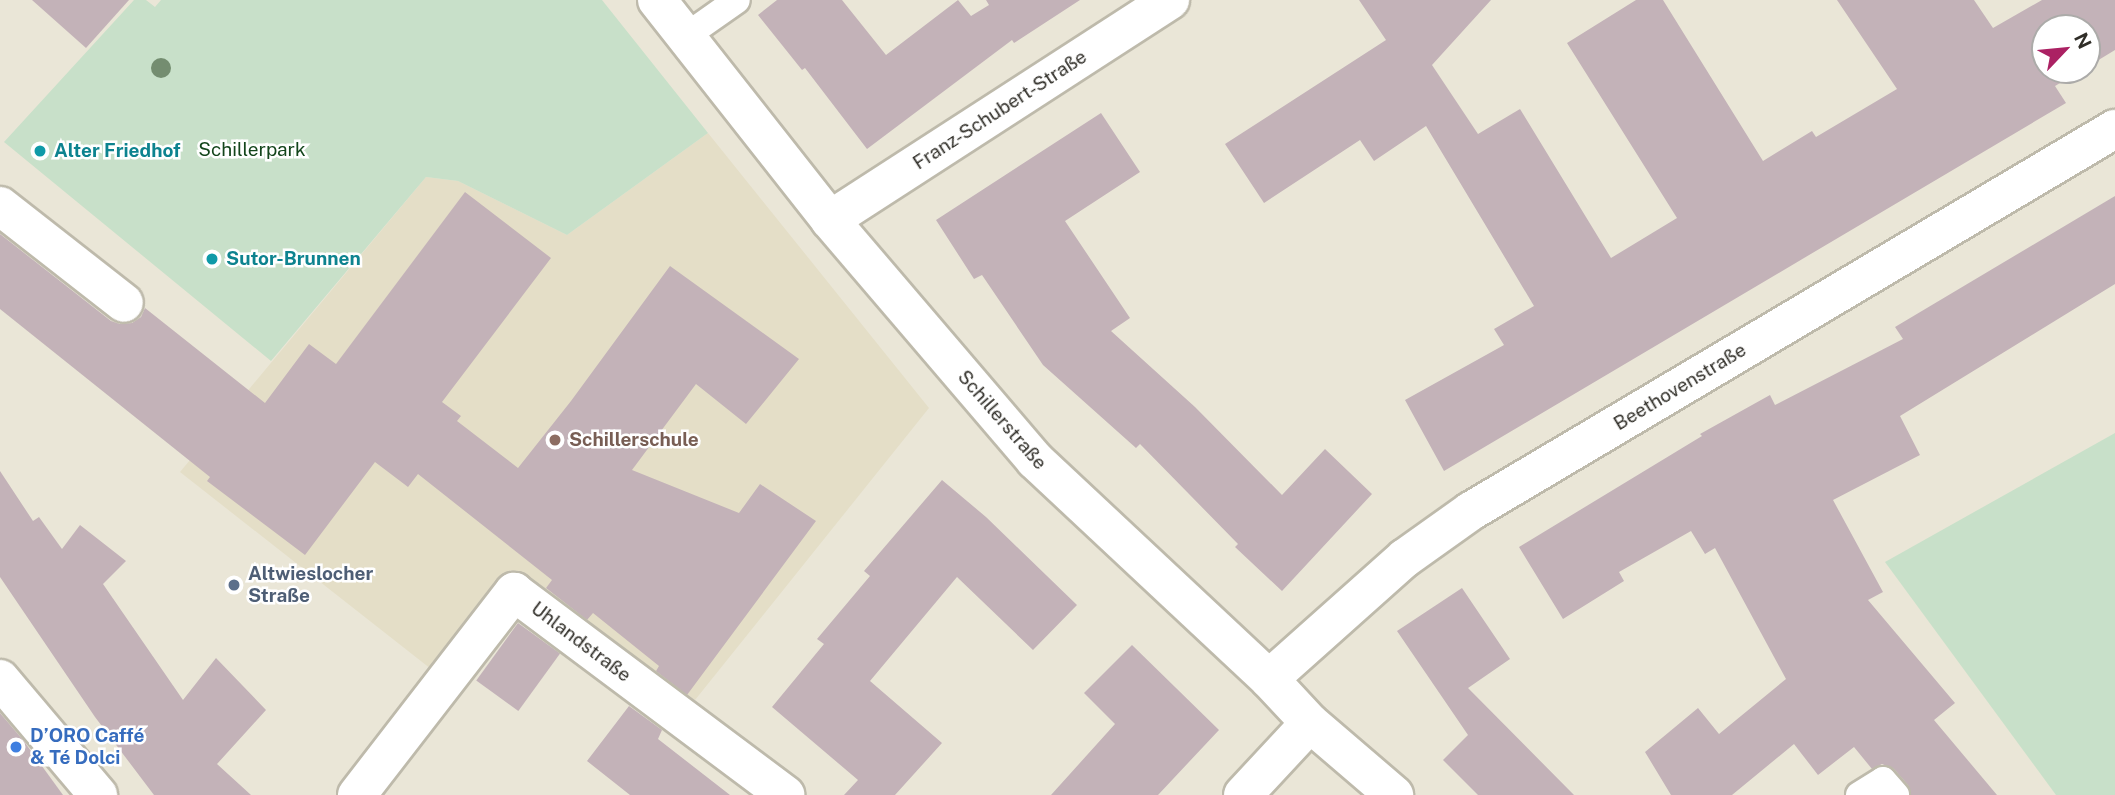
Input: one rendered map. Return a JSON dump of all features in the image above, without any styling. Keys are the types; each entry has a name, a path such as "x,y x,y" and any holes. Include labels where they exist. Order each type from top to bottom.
{"street":[{"name":"Schillerstraße","path":"657,0 830,220 1035,460 1269,679 1310,723 1394,795"},
{"name":"Franz-Schubert-Straße","path":"830,220 1170,0"},
{"name":"Beethovenstraße","path":"1269,679 1405,558 1471,511 2115,129"},
{"path":"0,206 124,303"},
{"name":"Uhlandstraße","path":"357,795 514,592 785,795"},
{"path":"0,679 98,795"},
{"path":"1243,795 1310,723"}],"lane":[{"path":"686,36 737,0"},
{"path":"1860,795 1882,780 1896,795"}],"shaded area":[{"name":"Schillerschule","path":"708,133 929,408 695,700 511,570 431,669 180,472 426,177 458,181 567,235"}],"green space":[{"name":"Schillerpark","path":"134,0 146,0 155,7 161,0 602,0 708,133 567,235 458,181 426,177 271,361 4,142"},
{"path":"2115,433 2115,795 2056,795 1885,562"}],"building":[{"path":"32,0 129,0 86,48"},
{"path":"777,0 842,0 886,55 958,0 971,16 989,5 986,0 1080,0 1014,43 1012,40 867,149 805,68 802,70 758,15"},
{"path":"1359,0 1491,0 1432,65 1478,134 1520,109 1611,258 1677,218 1567,43 1636,0 1663,0 1763,161 1812,131 1816,137 1897,89 1837,0 1974,0 1993,28 2042,0 2115,0 2115,50 2101,58 2101,14 2031,14 2031,84 2058,84 2055,86 2066,103 1444,471 1405,400 1504,345 1494,329 1534,306 1426,126 1374,161 1360,140 1264,203 1225,144 1386,40"},
{"path":"1101,113 1140,172 1065,221 1130,318 1111,331 1195,407 1282,495 1325,449 1372,494 1282,591 1235,547 1238,544 1140,444 1136,448 1043,365 982,275 974,279 936,220"},
{"path":"465,192 551,258 442,402 461,416 457,421 518,468 670,266 799,359 746,424 696,384 632,470 739,513 760,484 816,521 687,695 656,671 659,666 593,613 587,620 546,588 552,580 418,474 408,487 375,462 305,555 207,481 210,477 0,309 0,234 111,321 120,324 132,323 141,317 145,308 265,403 309,344 336,364"},
{"path":"2115,196 2115,284 1900,416 1920,455 1833,500 1883,592 1868,600 1955,703 1934,720 1997,795 1911,795 1908,785 1894,769 1882,764 1872,769 1854,747 1818,775 1794,744 1732,795 1671,795 1645,752 1698,708 1719,734 1786,679 1715,548 1705,554 1691,531 1619,572 1624,581 1563,619 1519,547 1702,436 1700,434 1770,395 1775,405 1903,339 1895,327"},
{"path":"0,471 33,521 39,517 62,549 80,525 126,561 103,584 183,700 216,658 266,710 217,764 251,795 154,795 95,717 0,577"},
{"path":"942,480 986,517 1077,605 1033,650 957,577 870,681 942,743 895,795 844,795 858,780 772,707 824,644 817,639 870,576 864,571"},
{"path":"1462,588 1510,659 1468,688 1574,795 1478,795 1443,760 1468,735 1397,631"},
{"path":"518,623 560,654 518,711 476,680"},
{"path":"1132,645 1219,730 1158,795 1051,795 1115,724 1084,693"},
{"path":"629,706 662,730 658,739 730,795 630,795 587,761"},
{"path":"0,713 23,740 63,795 0,795"}],"place":[{"name":"Alter Friedhof","path":"40,151"},
{"name":"Sutor-Brunnen","path":"212,259"},
{"name":"Schillerschule","path":"555,440"},
{"name":"Altwieslocher Straße","path":"234,585"},
{"name":"D’ORO Caffé & Té Dolci","path":"16,747"}]}
